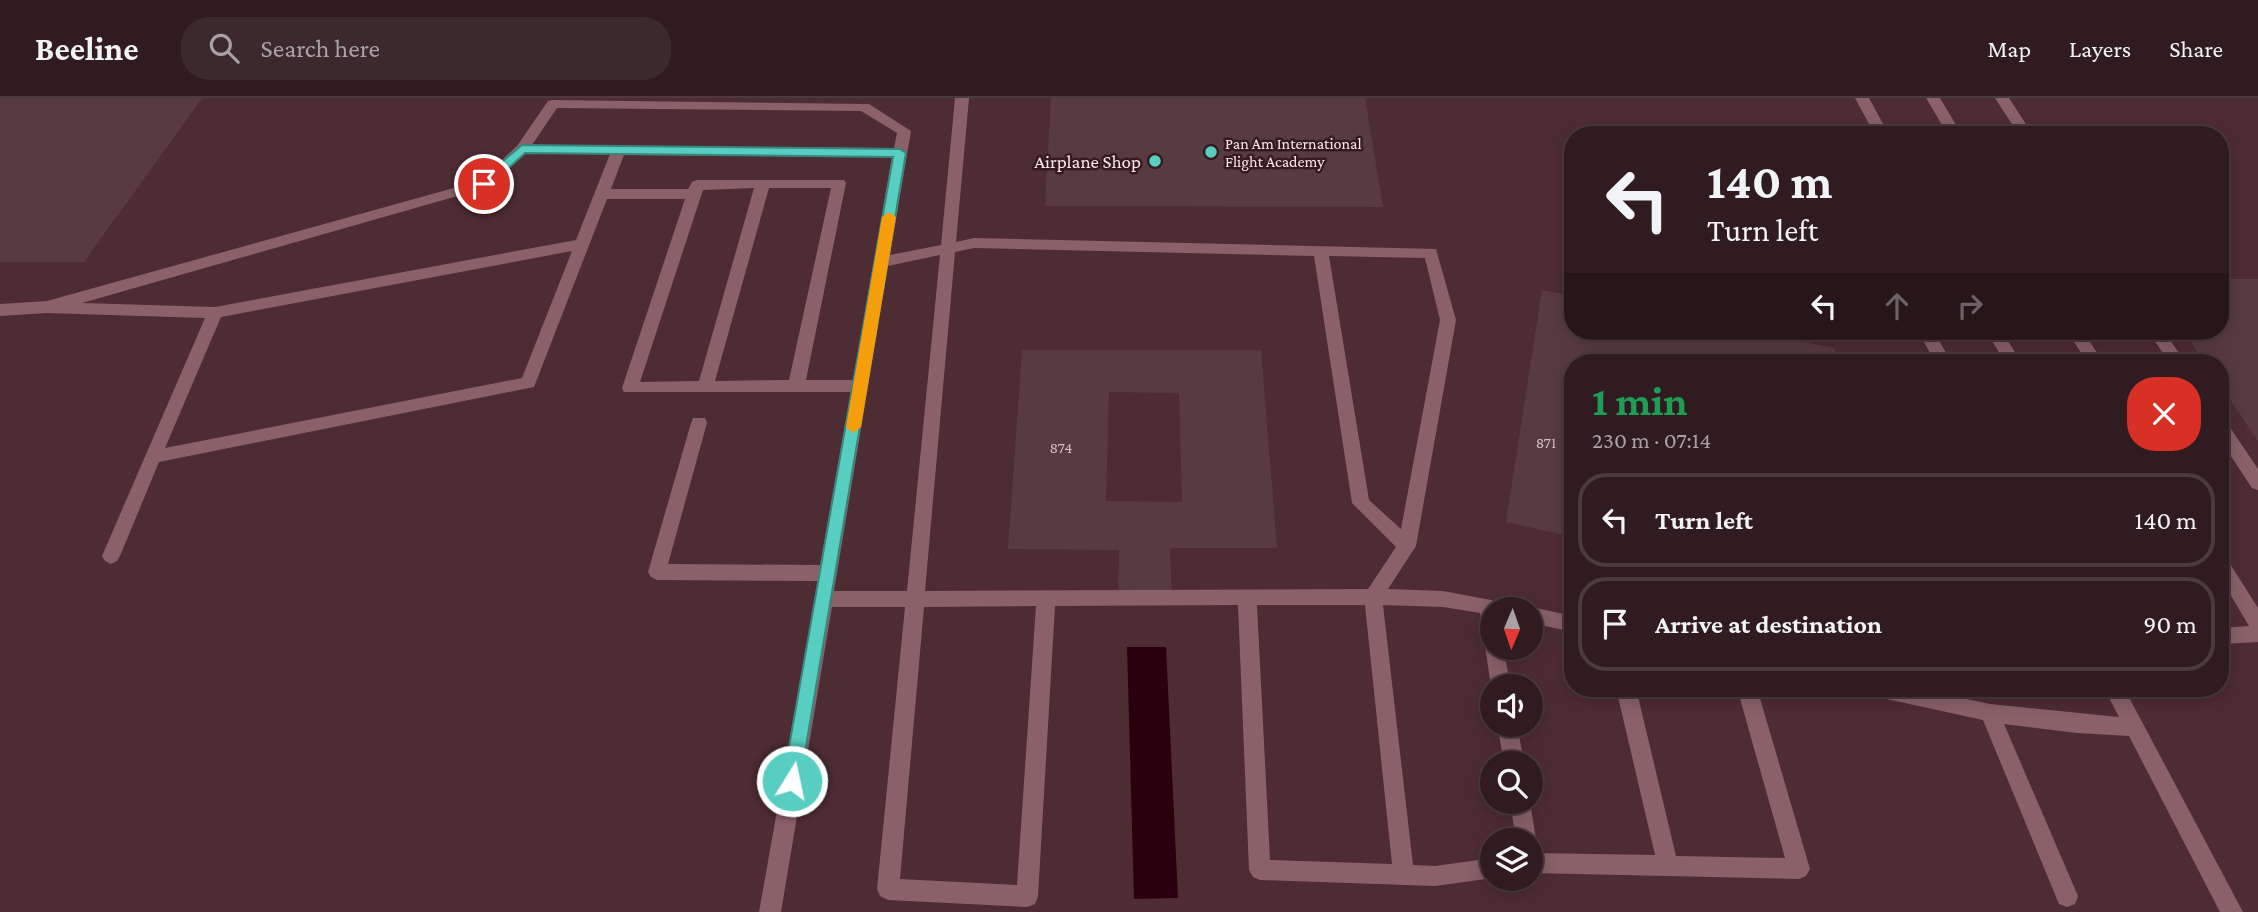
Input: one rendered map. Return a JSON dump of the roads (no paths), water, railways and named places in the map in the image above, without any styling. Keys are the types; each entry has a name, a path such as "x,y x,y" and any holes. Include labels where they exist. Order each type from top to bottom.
{"lane":[{"path":"962,98 888,889 1027,896 1046,598"},
{"path":"1862,98 1877,126"},
{"path":"1933,98 1950,126"},
{"path":"2002,98 2020,126"},
{"path":"47,307 484,184 522,149 552,104 865,103 904,131 770,912"},
{"path":"522,149 900,153"},
{"path":"153,457 528,383 618,152"},
{"path":"705,388 762,183"},
{"path":"796,387 839,183 697,185 630,388 705,388 796,387 860,386"},
{"path":"602,194 694,194"},
{"path":"881,262 974,243 1431,253 1448,320 1407,546 1373,597 1404,875"},
{"path":"0,310 47,307 215,313 582,244"},
{"path":"1321,251 1362,503 1407,546"},
{"path":"111,556 215,313"},
{"path":"699,423 657,572 828,573"},
{"path":"2229,440 2258,483"},
{"path":"2229,575 2252,606 2258,624"},
{"path":"1247,597 1260,870 1435,876 1480,870"},
{"path":"824,598 1373,597 1443,599 1480,606"},
{"path":"1544,618 1564,622"},
{"path":"2229,635 2258,634"},
{"path":"1628,697 1668,866"},
{"path":"1543,863 1799,869 1750,697"},
{"path":"1946,697 1990,713 2077,724 2135,727"},
{"path":"2119,697 2232,912"},
{"path":"1990,713 2067,896"}],"place":[{"name":"Pan Am International Flight Academy","path":"1211,152"},
{"name":"Airplane Shop","path":"1155,161"}]}
